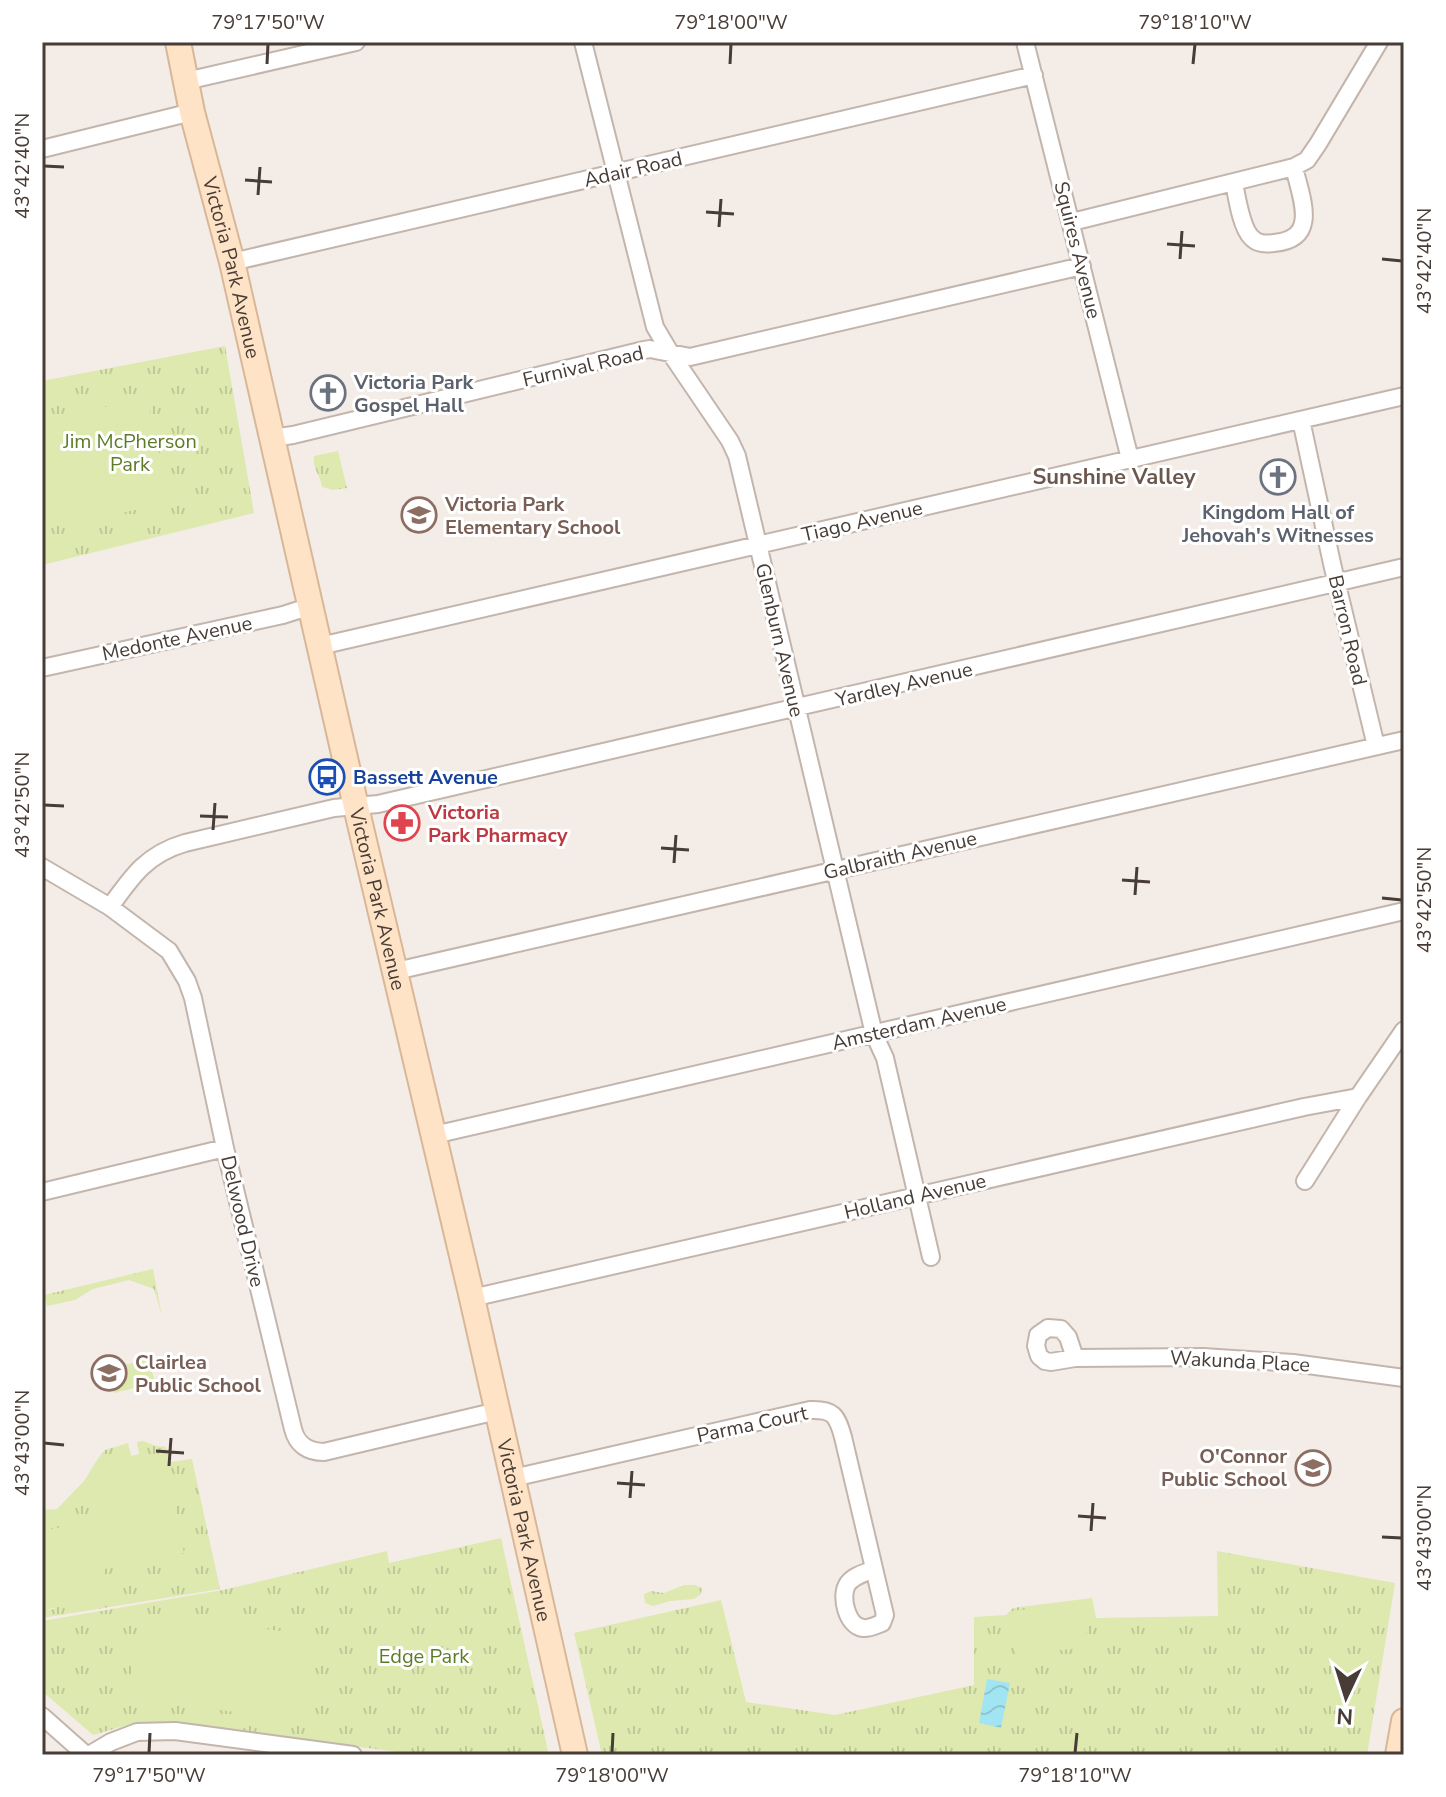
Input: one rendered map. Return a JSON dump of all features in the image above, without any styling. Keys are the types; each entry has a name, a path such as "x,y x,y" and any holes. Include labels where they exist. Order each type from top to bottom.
{"main road":[{"name":"Victoria Park Avenue","path":"178,42 192,112 232,262 575,1755"},
{"path":"1398,1755 1404,1721"}],"street":[{"path":"186,81 356,42"},
{"name":"Glenburn Avenue","path":"583,42 655,327 734,449 874,1034 885,1058 931,1257"},
{"name":"Squires Avenue","path":"1025,42 1130,459"},
{"path":"1072,222 1234,183 1294,167 1307,160 1379,42"},
{"name":"Adair Road","path":"232,262 1034,75"},
{"path":"42,149 192,112"},
{"path":"1234,183 1246,229 1252,239 1263,244 1281,243 1294,238 1302,229 1304,220 1294,167"},
{"name":"Furnival Road","path":"271,438 644,350 690,357 1082,266"},
{"name":"Tiago Avenue","path":"320,646 1404,396"},
{"name":"Barron Road","path":"1301,420 1376,746"},
{"name":"Yardley Avenue","path":"356,806 378,804 1404,567"},
{"name":"Medonte Avenue","path":"42,668 283,615 311,606"},
{"name":"Galbraith Avenue","path":"396,971 1404,740"},
{"path":"110,907 133,875 168,848 334,808 356,806"},
{"name":"Delwood Drive","path":"42,867 110,907 169,951 187,981 295,1438 300,1444 307,1450 324,1452 497,1411"},
{"name":"Amsterdam Avenue","path":"434,1135 1404,911"},
{"path":"1305,1181 1404,1030"},
{"name":"Holland Avenue","path":"472,1298 1358,1097"},
{"path":"42,1192 225,1148"},
{"name":"Wakunda Place","path":"1075,1358 1203,1357 1255,1360 1358,1370 1404,1378"},
{"name":"Parma Court","path":"513,1478 810,1410 827,1411 836,1417 840,1426 874,1569"},
{"path":"42,1716 87,1755 137,1732 175,1731 353,1755"}],"green space":[{"name":"Jim McPherson Park","path":"225,346 254,513 42,565 42,381"},
{"path":"147,398 170,503 42,529 42,420"},
{"path":"338,451 347,488 333,490 322,487 314,456"},
{"path":"153,1269 162,1316 154,1289 129,1280 93,1289 75,1300 47,1306 44,1295"},
{"path":"149,1359 155,1383 114,1393 108,1369"},
{"path":"137,1442 166,1447 170,1462 192,1459 220,1589 42,1618 42,1603 47,1610 54,1609 69,1593 42,1561 42,1510 57,1509 84,1481 105,1450 128,1443 131,1456 139,1454"},
{"path":"161,1453 184,1553 105,1569 105,1584 98,1599 44,1610 42,1531 104,1518 96,1496 102,1472"},
{"name":"Edge Park","path":"501,1538 548,1751 542,1754 424,1755 158,1722 134,1723 93,1735 42,1691 42,1621 223,1590 387,1551 389,1563"},
{"path":"1217,1551 1395,1583 1367,1755 602,1755 574,1633 721,1600 746,1702 835,1715 974,1685 974,1617 1006,1615 1013,1608 1092,1598 1096,1618 1218,1616"},
{"path":"684,1585 702,1588 701,1594 694,1599 653,1606 645,1603 644,1594 651,1591 664,1593"},
{"path":"1083,1603 1088,1647 1017,1655 1012,1611"},
{"path":"139,1613 312,1635 302,1720 129,1699"}],"water":[{"path":"987,1679 1010,1683 1001,1728 979,1723"}],"place":[{"name":"Victoria Park Gospel Hall","path":"328,393"},
{"name":"Kingdom Hall of Jehovah's Witnesses","path":"1278,477"},
{"name":"Victoria Park Elementary School","path":"419,515"},
{"name":"Bassett Avenue","path":"327,777"},
{"name":"Victoria Park Pharmacy","path":"402,823"},
{"name":"Clairlea Public School","path":"109,1373"},
{"name":"O'Connor Public School","path":"1313,1468"}],"district":[{"name":"Sunshine Valley","path":"1114,476"}]}
